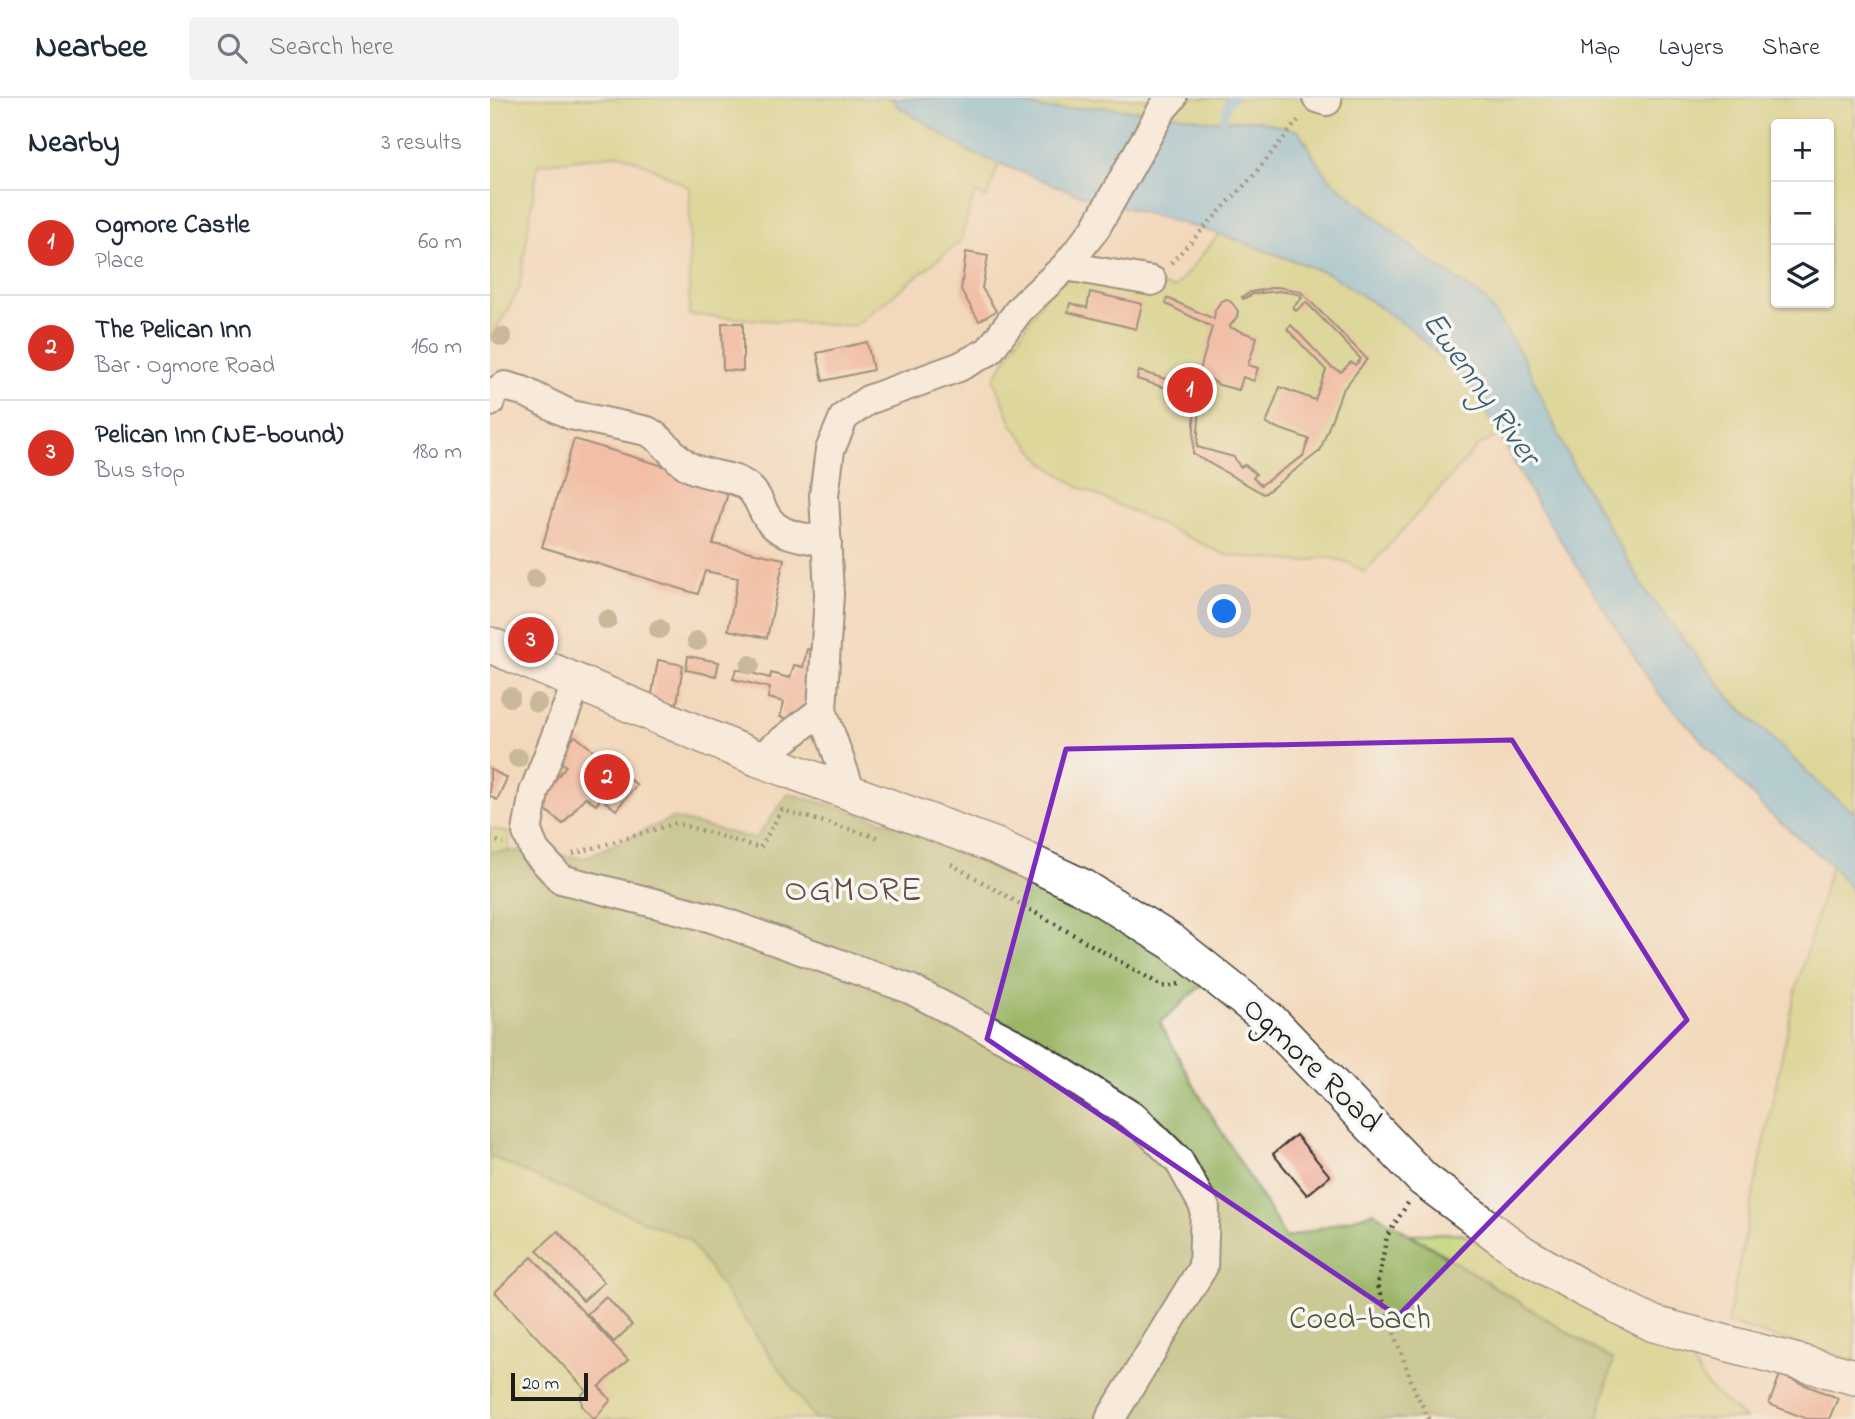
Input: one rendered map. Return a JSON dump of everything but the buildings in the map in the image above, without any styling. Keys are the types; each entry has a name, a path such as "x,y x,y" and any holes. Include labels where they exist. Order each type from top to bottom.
{"main road":[{"name":"Ogmore Road","path":"490,645 759,759 996,846 1083,887 1172,942 1270,1020 1423,1179 1521,1253 1582,1288 1654,1324 1855,1377"}],"street":[{"path":"851,792 822,710 829,594 824,495 830,450 844,417 868,400 959,368 989,351 1020,309 1066,267 1095,229 1163,108 1172,98"},
{"path":"1066,267 1152,281"},
{"path":"490,402 493,393 505,386 523,391 571,415 646,431 658,436 682,461 693,468 734,478 750,489 775,527 785,533 827,542"},
{"path":"577,682 534,792 527,832 536,851 561,879 712,918 910,989 1029,1051 1135,1118 1179,1161 1205,1208 1203,1267 1110,1419"},
{"path":"759,759 822,710"}],"path":[{"path":"1152,281 1253,176 1288,132"},
{"path":"545,863 676,823 760,848 782,810 881,839"},
{"path":"941,859 1159,984 1170,987 1213,974"},
{"path":"1423,1179 1387,1236 1377,1286 1415,1391 1429,1419"}],"highlighted area":[{"path":"1512,740 1687,1020 1398,1316 987,1039 1066,749"}],"green space":[{"path":"490,98 891,98 898,106 970,152 999,163 987,198 975,193 960,242 854,326 689,315 690,188 621,154 538,164 519,290 490,340"},
{"path":"1000,98 1855,98 1855,813 1828,792 1731,699 1646,592 1572,464 1523,357 1485,299 1421,255 1329,178 1306,141 1256,120 1210,121 1173,114 1102,107 1048,110"},
{"path":"1219,234 1330,274 1410,328 1476,392 1499,435 1478,446 1365,572 1347,562 1326,557 1303,562 1226,555 1077,486 1044,463 1013,426 994,379 1049,288 1062,279 1120,280 1175,288"},
{"name":"Coed-bach","path":"789,793 951,841 1118,925 1203,984 1160,1023 1197,1091 1286,1238 1374,1212 1613,1361 1598,1419 815,1419 688,1239 490,1156 490,852 519,851 584,858 672,818 755,839"},
{"path":"490,828 509,833 509,851 490,852"},
{"path":"1831,865 1850,887 1855,899 1855,1361 1727,1323 1794,997"},
{"path":"490,1156 688,1239 815,1419 490,1419"},
{"path":"1461,1233 1535,1277 1683,1348 1708,1387 1745,1419 1598,1419 1613,1360 1411,1234"}],"water":[{"name":"Ewenny River","path":"891,98 1000,98 1048,110 1102,107 1173,114 1210,121 1256,120 1299,131 1329,178 1421,255 1485,299 1523,357 1572,464 1646,592 1731,699 1828,792 1855,813 1855,899 1850,887 1831,865 1766,810 1657,692 1533,497 1476,392 1410,328 1330,274 1229,237 1075,193 970,152 898,106"}],"waterway":[{"path":"1221,130 1228,102 1234,98"}],"place":[{"name":"Ogmore Castle","path":"1190,390"},
{"name":"Pelican Inn (NE-bound)","path":"531,640"},
{"name":"The Pelican Inn","path":"607,777"}],"district":[{"name":"OGMORE","path":"854,891"}]}
